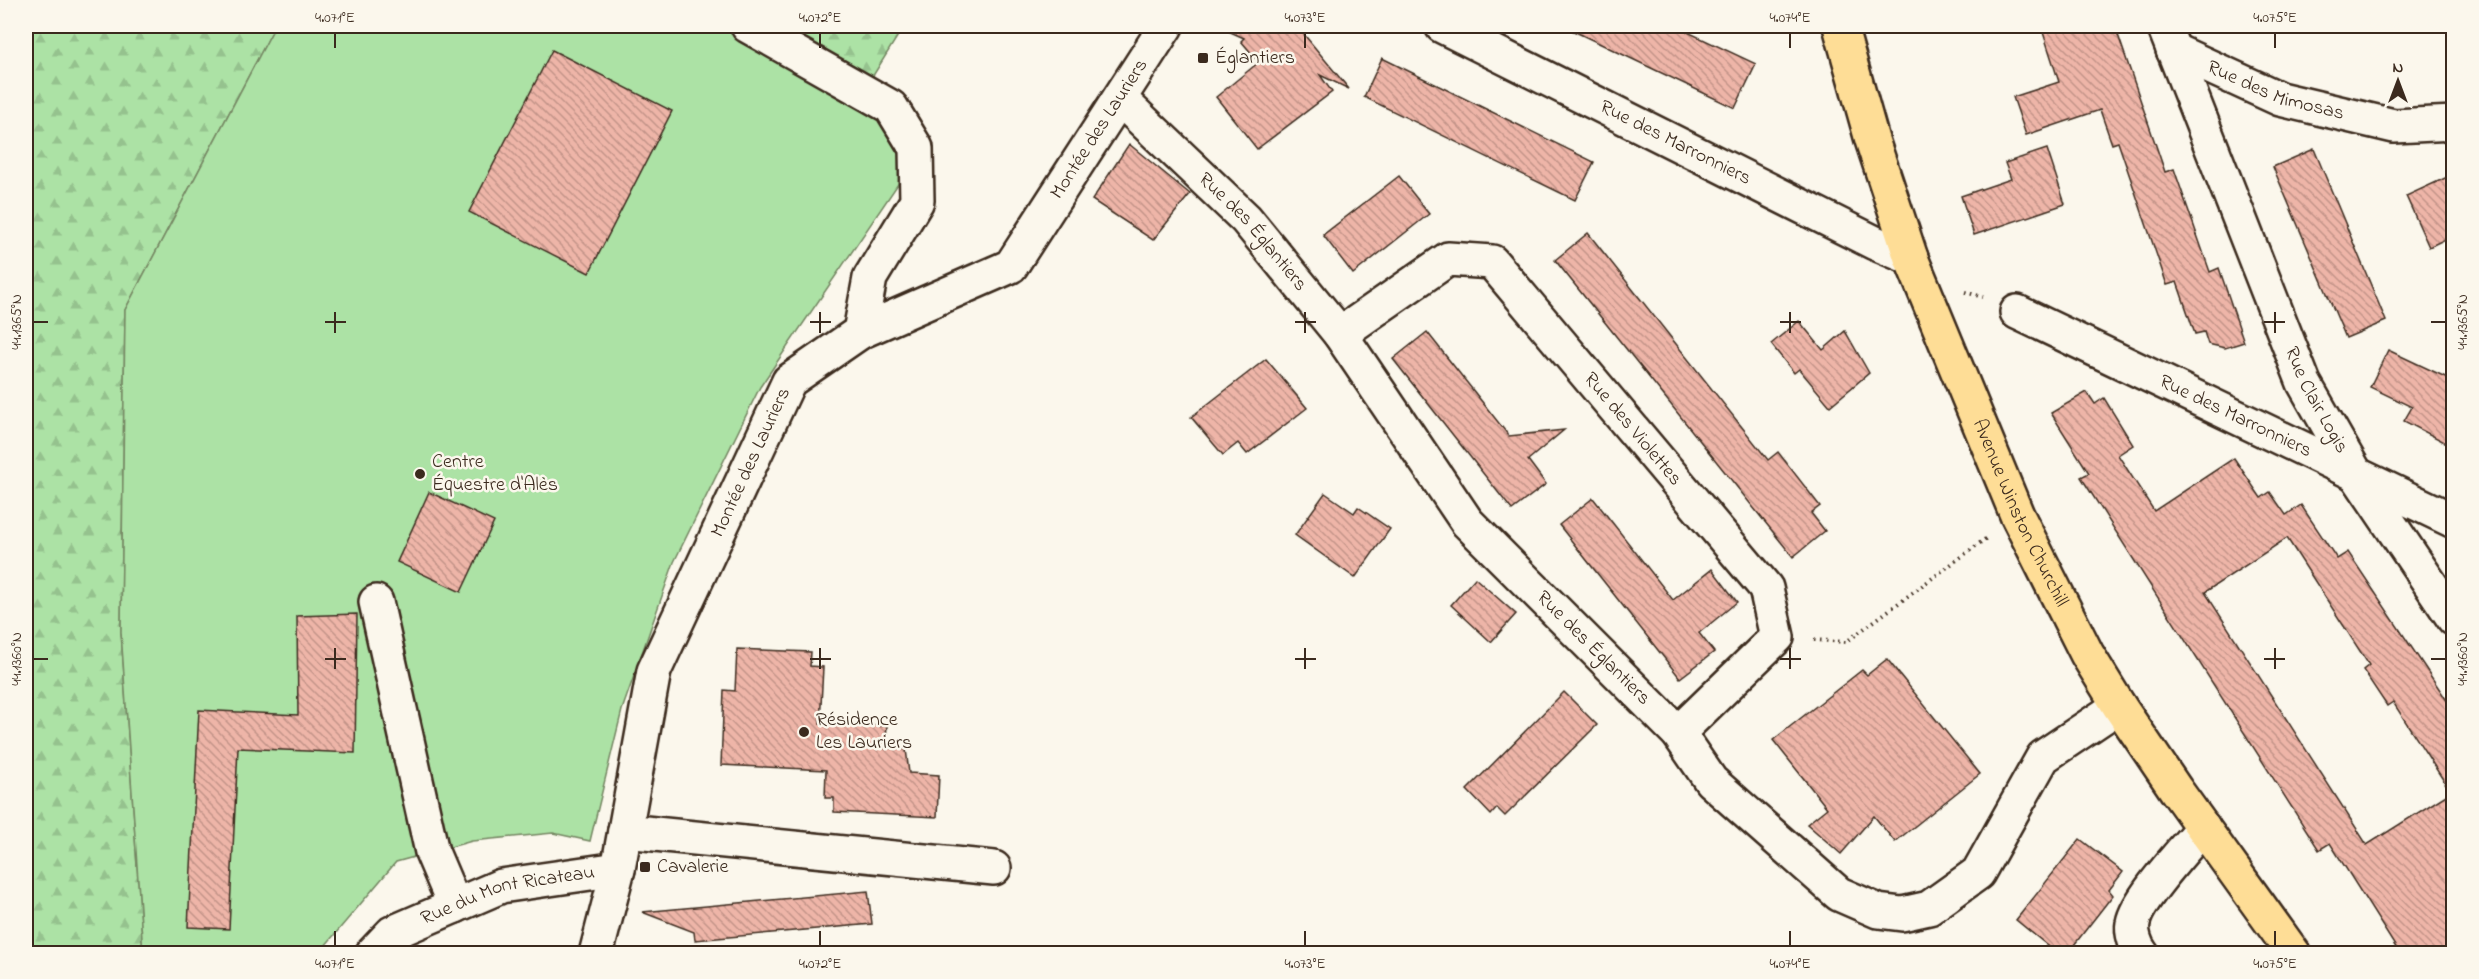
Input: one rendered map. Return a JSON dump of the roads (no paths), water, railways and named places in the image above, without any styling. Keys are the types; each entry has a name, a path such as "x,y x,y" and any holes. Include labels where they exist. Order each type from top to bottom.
{"main road":[{"name":"Avenue Winston Churchill","path":"1840,26 1872,140 1911,258 2017,515 2087,654 2119,706 2294,954"}],"street":[{"path":"748,26 891,107 916,148 917,201 870,278 860,332"},
{"name":"Montée des Lauriers","path":"596,954 618,869 654,671 789,381 860,332 1011,266 1166,26"},
{"name":"Rue des Marronniers","path":"1442,26 1875,243 1911,258"},
{"name":"Rue des Mimosas","path":"2169,38 2280,99 2394,126 2454,123"},
{"name":"Rue Clair Logis","path":"2169,38 2304,384 2356,474 2454,619"},
{"name":"Rue des Églantiers","path":"1120,99 1246,219 1340,334 1467,522 1678,733 1711,781 1839,894 1878,911 1902,914 1929,908 1978,873 2043,757 2119,706"},
{"name":"Rue des Violettes","path":"1340,334 1448,259 1492,262 1766,588 1778,637 1678,733"},
{"name":"Rue des Marronniers","path":"2017,312 2454,521"},
{"path":"376,602 432,852 455,906"},
{"path":"2142,954 2136,947 2133,923 2145,897 2203,827"},
{"path":"625,831 994,868"},
{"name":"Rue du Mont Ricateau","path":"372,954 392,933 501,886 618,869"}],"place":[{"name":"Églantiers","path":"1203,58"},
{"name":"Centre Équestre d'Alès","path":"420,474"},
{"name":"Résidence Les Lauriers","path":"804,732"},
{"name":"Cavalerie","path":"645,867"}]}
